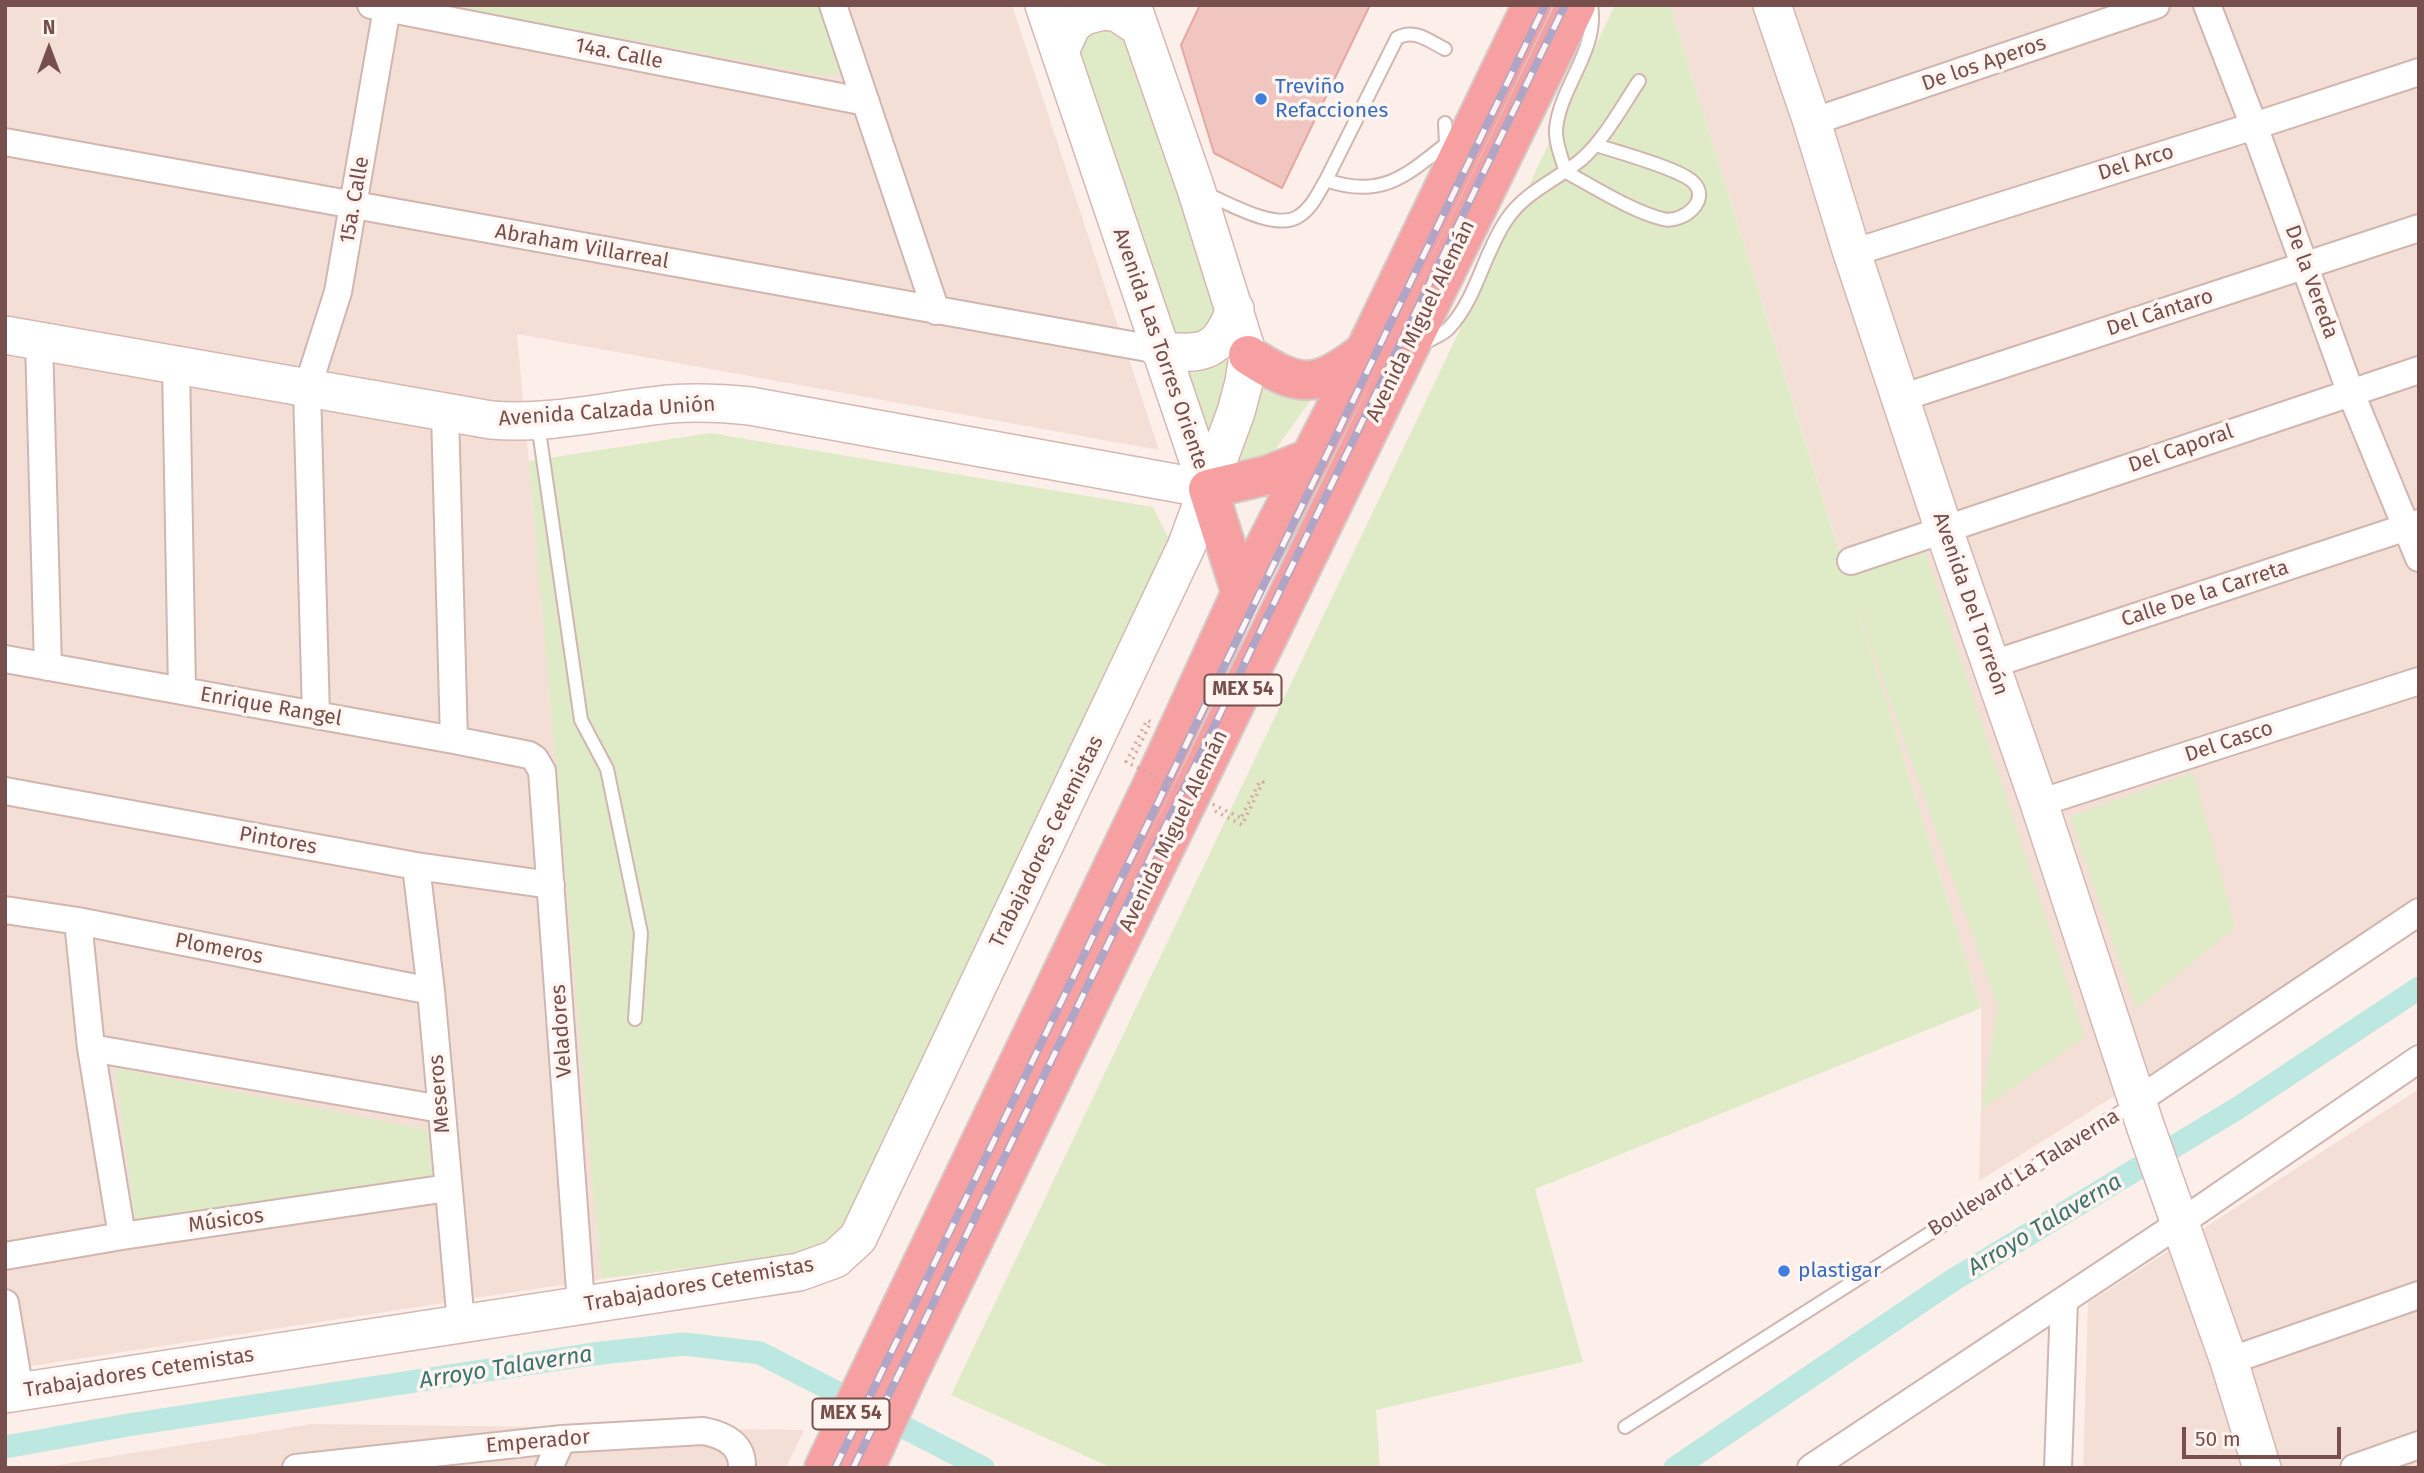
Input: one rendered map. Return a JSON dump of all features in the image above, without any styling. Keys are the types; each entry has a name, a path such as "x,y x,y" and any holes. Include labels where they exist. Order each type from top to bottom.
{"highway":[{"name":"Avenida Miguel Alemán","path":"865,1468 892,1367 1159,771 1241,593 1366,351 1450,140 1532,5"},
{"name":"Avenida Miguel Alemán","path":"824,1468 892,1367 1406,352 1576,5"},
{"path":"1248,355 1279,375 1307,381 1334,373 1366,351"},
{"path":"1241,593 1208,489 1268,475 1311,458"}],"street":[{"path":"833,5 936,311"},
{"name":"Avenida Las Torres Oriente","path":"1044,5 1208,489"},
{"name":"Avenida Del Torreón","path":"1772,5 1944,530 2039,803 2175,1213"},
{"name":"De los Aperos","path":"1812,122 2156,5"},
{"name":"De la Vereda","path":"2207,5 2255,126 2350,391 2413,525 2419,558"},
{"name":"14a. Calle","path":"379,7 866,102"},
{"name":"15a. Calle","path":"316,715 307,388 338,292 354,205 379,7"},
{"path":"1060,51 1072,26 1084,16 1103,11 1136,16"},
{"name":"Avenida Las Torres Oriente","path":"1136,16 1196,189 1248,355 1236,412 1208,489"},
{"name":"Del Arco","path":"1852,253 2419,72"},
{"name":"Abraham Villarreal","path":"5,142 1159,350"},
{"name":"Del Cántaro","path":"1901,398 2419,228"},
{"path":"1159,350 1183,353 1202,350 1217,343 1227,332 1235,309"},
{"path":"22,338 48,667"},
{"name":"Avenida Calzada Unión","path":"22,338 445,413 514,422 670,404 706,402 750,406 1208,489"},
{"path":"176,365 182,691"},
{"name":"Del Caporal","path":"1851,561 2419,370"},
{"path":"445,413 454,740"},
{"name":"Trabajadores Cetemistas","path":"12,1393 799,1272 835,1259 858,1238 1186,547 1208,489"},
{"name":"Calle De la Carreta","path":"1990,665 2413,525"},
{"name":"Enrique Rangel","path":"5,659 454,740 521,753 535,759"},
{"name":"Del Casco","path":"2039,803 2419,681"},
{"name":"Veladores","path":"535,759 542,771 581,1304"},
{"name":"Pintores","path":"5,791 416,866 551,886"},
{"name":"Meseros","path":"416,866 431,991 461,1322"},
{"name":"Plomeros","path":"5,910 78,921 431,991"},
{"name":"Boulevard La Talaverna","path":"2141,1115 2419,912"},
{"path":"78,921 91,1048 122,1236"},
{"path":"91,1048 441,1110"},
{"path":"1811,1468 2064,1301 2175,1213 2419,1059"},
{"name":"Músicos","path":"5,1256 448,1188"},
{"path":"2175,1213 2229,1361 2262,1468"},
{"path":"2229,1361 2419,1295"},
{"path":"2058,1468 2064,1301"},
{"path":"5,1303 12,1393"},
{"name":"Emperador","path":"296,1468 562,1439 703,1431 718,1434 739,1457"},
{"path":"549,1468 562,1439"},
{"path":"2354,1468 2419,1445"}],"lane":[{"path":"1591,5 1593,16 1588,44 1561,106 1556,132 1566,172 1599,191 1662,219 1677,219 1694,209 1698,190 1690,179 1596,145"},
{"path":"1196,189 1268,219 1282,222 1297,218 1305,212 1326,180 1396,37 1415,34 1445,49"},
{"path":"1406,352 1448,330 1467,302 1505,222 1517,206 1536,189 1566,172 1596,145 1639,81"},
{"path":"1326,180 1344,187 1375,187 1414,170 1450,140"},
{"path":"538,420 581,720 607,769 641,933 635,1019"},
{"name":"Boulevard La Talaverna","path":"1625,1427 2141,1115"}],"path":[{"path":"1133,760 1151,722 1147,720 1126,762 1241,818 1260,781 1263,782 1242,825"}],"shaded area":[{"path":"5,5 1012,5 1159,450 517,334 564,838 601,1279 5,1370"},
{"path":"1670,5 2419,5 2419,905 1979,1181 1981,1008"},
{"path":"2419,1089 2419,1468 2083,1468 2088,1303"},
{"path":"312,1424 804,1430 786,1468 40,1468"}],"green space":[{"path":"443,5 818,5 841,73 824,76"},
{"path":"1615,5 1670,5 1847,577 1926,553 2085,1037 1981,1110 1998,1007 1856,604 1981,1008 1535,1189 1583,1362 1376,1410 1380,1468 1112,1468 951,1395"},
{"path":"1122,23 1227,316 1206,341 1167,336 1072,42 1078,32"},
{"path":"1227,352 1241,360 1208,445 1178,365"},
{"path":"1254,375 1317,391 1270,457 1219,477"},
{"path":"710,433 1153,507 1172,545 836,1250 601,1279 529,461"},
{"path":"2193,772 2235,927 2136,1009 2070,817"},
{"path":"115,1068 427,1130 433,1176 135,1222"}],"building":[{"name":"Treviño Refacciones","path":"1200,5 1370,5 1282,188 1214,153 1181,45"}],"waterway":[{"name":"Arroyo Talaverna","path":"1675,1468 1953,1280 2238,1108 2419,988"},
{"name":"Arroyo Talaverna","path":"5,1447 128,1425 593,1354 684,1344 760,1353 983,1468"}],"railway":[{"path":"835,1468 1545,5"},
{"path":"853,1468 1565,5"}],"place":[{"name":"Treviño Refacciones","path":"1261,99"},
{"name":"plastigar","path":"1784,1271"}]}
